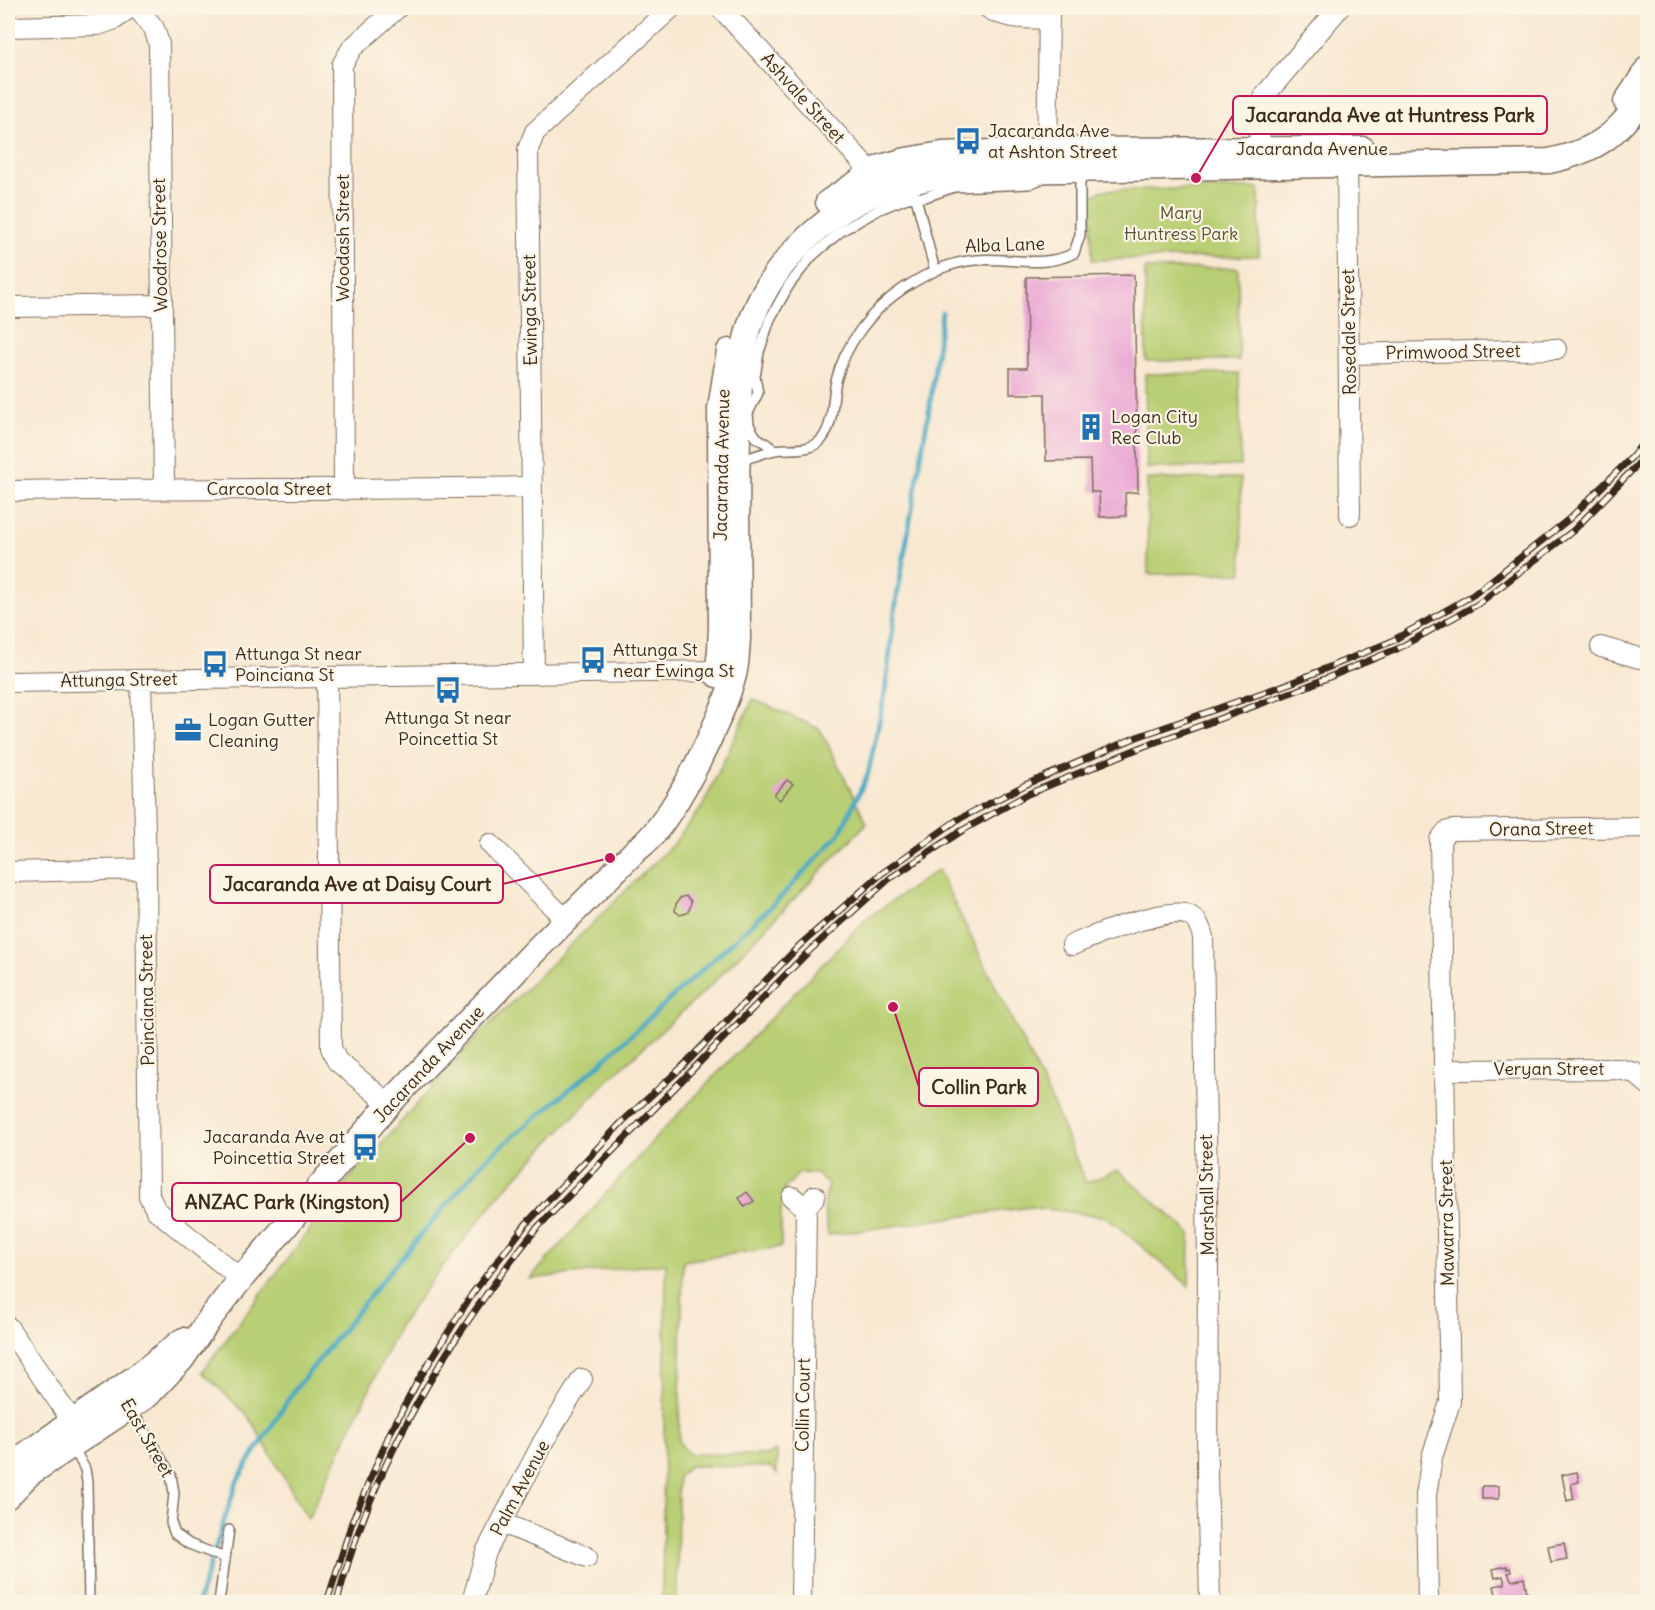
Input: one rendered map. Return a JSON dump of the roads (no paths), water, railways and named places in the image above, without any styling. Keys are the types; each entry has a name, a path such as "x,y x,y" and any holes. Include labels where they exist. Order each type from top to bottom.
{"street":[{"path":"8,27 98,25 115,19 129,8"},
{"name":"Woodrose Street","path":"137,8 154,28 159,44 164,488"},
{"name":"Woodash Street","path":"344,490 342,65 352,48 397,8"},
{"name":"Ewinga Street","path":"534,674 528,149 535,132 671,8"},
{"name":"Ashvale Street","path":"721,8 876,182"},
{"path":"987,8 994,12 1027,19 1049,13 1047,160"},
{"path":"1258,158 1261,110 1265,95 1339,8"},
{"name":"Jacaranda Avenue","path":"1348,157 1560,145 1581,138 1606,123 1626,102 1647,68"},
{"name":"Jacaranda Avenue","path":"8,1496 29,1474 72,1444 124,1398 171,1350 211,1317 389,1104 535,951 636,850 646,844 663,822 686,785 725,699 726,673 721,627 720,409 726,362 737,324 759,279 786,243 826,204 876,182 923,179 1047,160 1348,157 1549,161 1589,149 1614,134 1627,120 1647,90"},
{"name":"Rosedale Street","path":"1348,157 1350,515"},
{"name":"Jacaranda Avenue","path":"726,673 738,639 737,462 743,413 741,370 746,338 758,307 775,276 797,247 827,221 865,198 876,182"},
{"path":"8,308 161,305"},
{"name":"Primwood Street","path":"1349,354 1556,349"},
{"name":"Carcoola Street","path":"8,491 164,488 344,490 531,487"},
{"path":"1601,648 1639,658 1647,657"},
{"name":"Attunga Street","path":"8,682 726,673"},
{"path":"327,678 331,1048 337,1061 389,1104"},
{"name":"Poinciana Street","path":"141,680 146,869 149,1196 156,1210 241,1279"},
{"name":"Orana Street","path":"1440,840 1446,832 1452,830 1647,827"},
{"name":"Mawarra Street","path":"1428,1602 1426,1495 1432,1457 1450,1402 1440,840"},
{"path":"490,844 567,921"},
{"path":"8,872 146,869"},
{"name":"Marshall Street","path":"1072,945 1107,930 1172,913 1186,914 1198,922 1203,937 1210,1602"},
{"name":"Veryan Street","path":"1445,1070 1619,1069 1635,1073 1647,1084"},
{"name":"Collin Court","path":"801,1602 805,1200"},
{"path":"8,1328 72,1420"},
{"name":"Palm Avenue","path":"472,1602 486,1552 543,1442 582,1379"},
{"name":"Jacaranda Avenue","path":"8,1467 72,1420 124,1398"},
{"path":"502,1523 587,1557"}],"lane":[{"path":"776,450 756,437 743,413 758,393 755,377 759,352 770,319 789,285 812,256 841,231 880,209 907,198 928,196 954,187 1029,184 1041,179 1047,160"},
{"name":"Alba Lane","path":"737,462 776,450 808,447 822,439 829,423 836,381 845,356 858,332 879,308 903,288 944,265 975,260 1060,260 1074,253 1080,235 1080,160"},
{"path":"916,198 935,271"},
{"path":"720,545 726,534 729,520 728,484 731,469 737,462"},
{"name":"East Street","path":"124,1398 171,1474 174,1493 171,1523 175,1534 189,1544 221,1557"},
{"path":"72,1444 85,1468 87,1482 89,1602"},
{"path":"219,1602 221,1557 229,1530"}],"waterway":[{"path":"198,1602 237,1481 293,1392 390,1271 485,1160 595,1068 778,900 840,833 868,774 885,694 895,609 930,404 942,312"}],"railway":[{"path":"327,1602 352,1522 390,1433 419,1379 472,1294 526,1224 623,1121 682,1067 800,945 881,874 957,820 1025,785 1137,737 1293,682 1390,642 1473,595 1569,519 1632,457 1648,436"},
{"path":"337,1602 370,1501 392,1452 443,1359 503,1271 536,1229 808,952 889,879 963,830 1028,794 1142,747 1298,690 1397,649 1478,604 1574,530 1648,451"}],"place":[{"name":"Jacaranda Ave at Ashton Street","path":"968,141"},
{"name":"Jacaranda Ave at Huntress Park","path":"1196,178"},
{"name":"Logan City Rec Club","path":"1091,427"},
{"name":"Attunga St near Ewinga St","path":"593,660"},
{"name":"Attunga St near Poinciana St","path":"215,664"},
{"name":"Attunga St near Poincettia St","path":"448,690"},
{"name":"Logan Gutter Cleaning","path":"188,730"},
{"name":"Jacaranda Ave at Daisy Court","path":"610,858"},
{"name":"Collin Park","path":"893,1007"},
{"name":"ANZAC Park (Kingston)","path":"470,1138"},
{"name":"Jacaranda Ave at Poincettia Street","path":"365,1147"}],"park label":[{"name":"Mary Huntress Park","path":"1181,223"}]}
